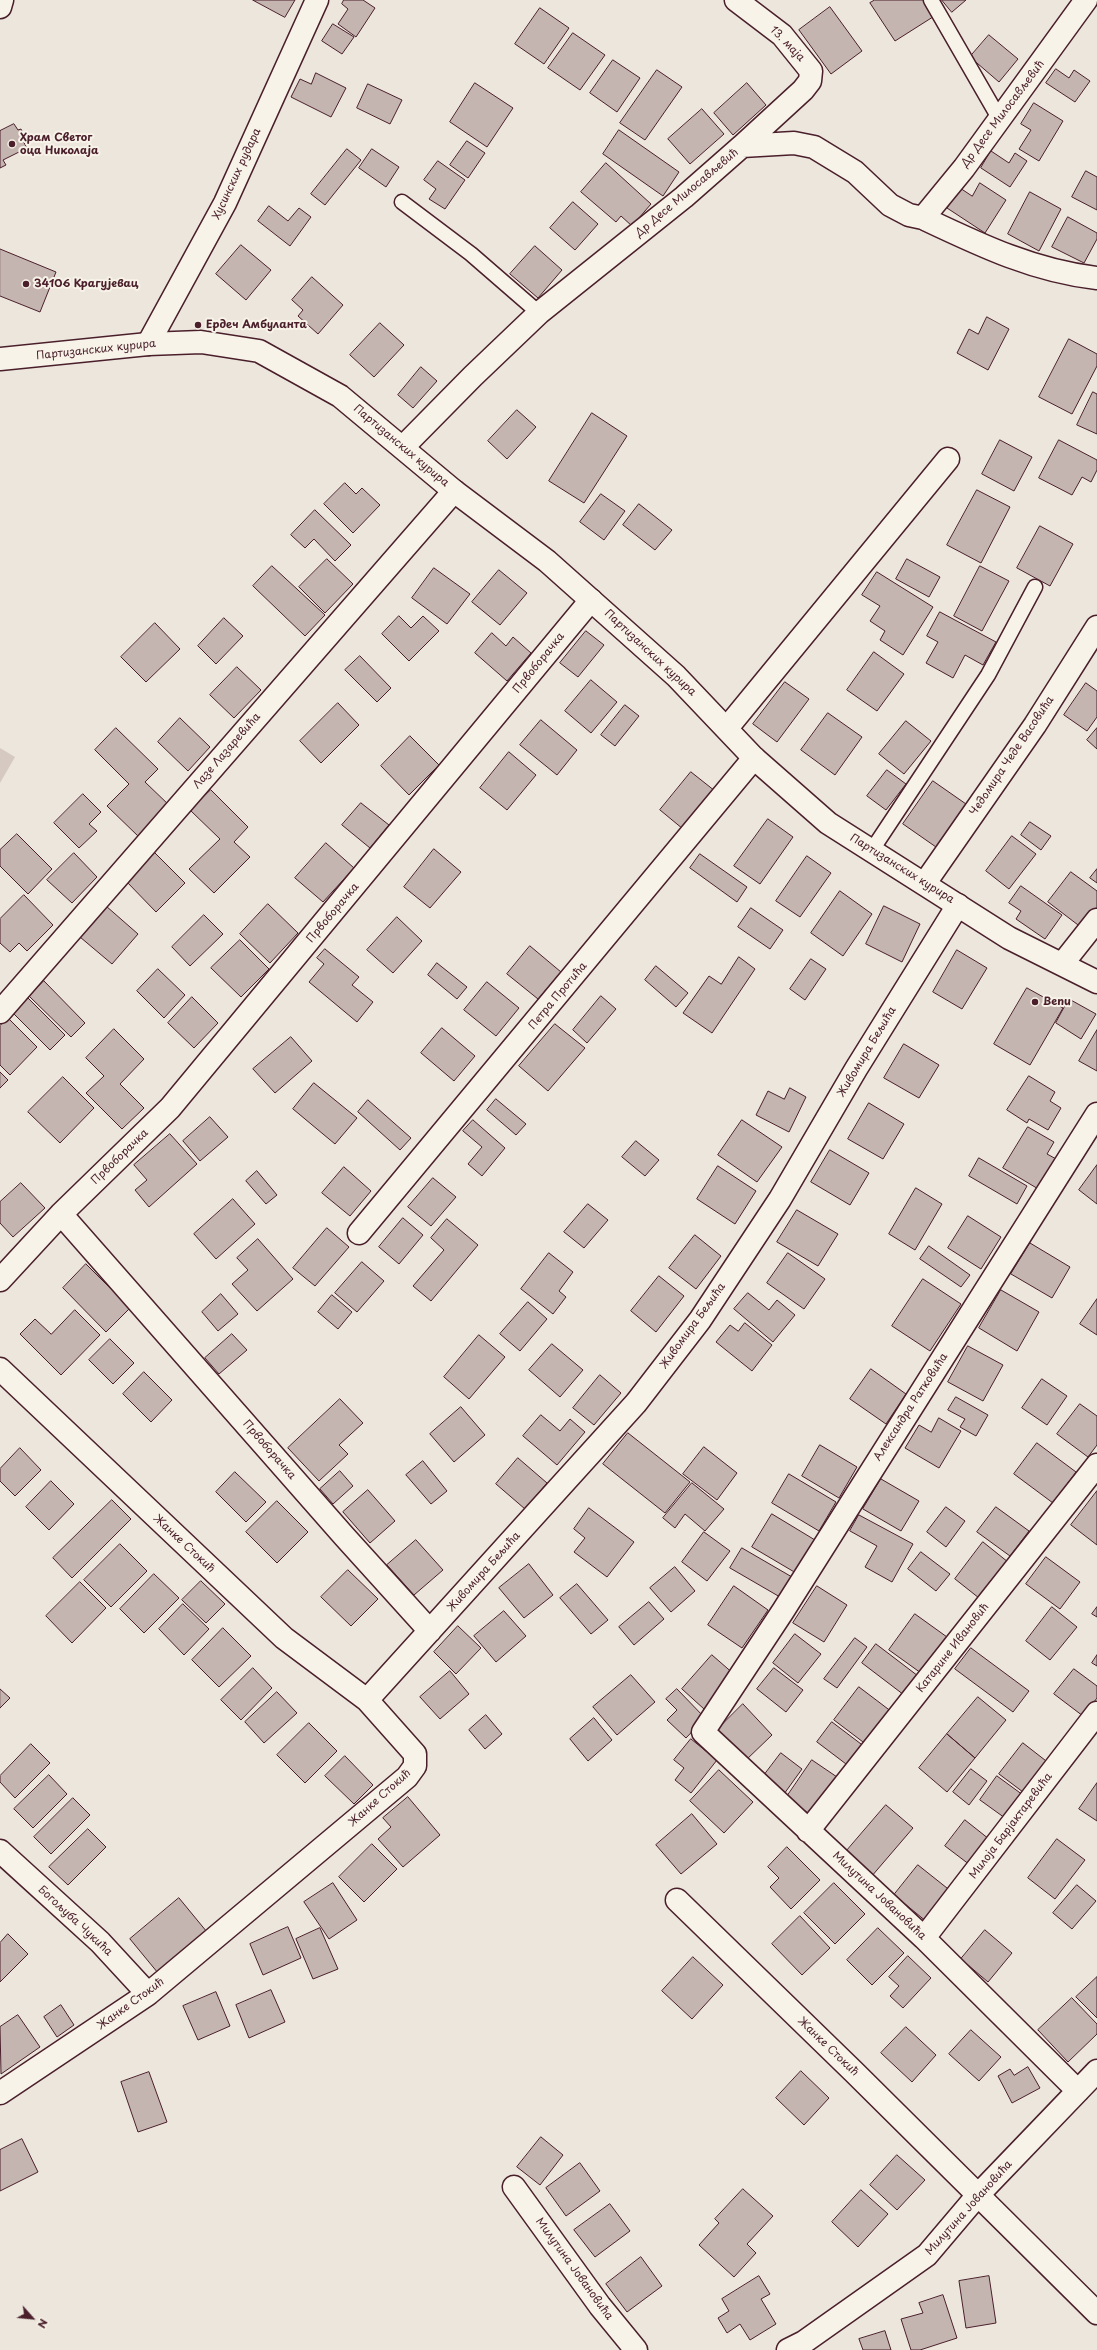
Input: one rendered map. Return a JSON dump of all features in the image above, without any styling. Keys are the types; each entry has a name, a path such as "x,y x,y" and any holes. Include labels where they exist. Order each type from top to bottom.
{"street":[{"path":"0,7 2,0"},
{"name":"Хусинских рудара","path":"148,344 225,203 317,0"},
{"name":"13. маја","path":"736,0 782,35 811,71 810,81 803,90 742,146"},
{"name":"Др Десе Милосављевић","path":"403,447 473,376 539,313 684,197 742,146 794,143 814,148 855,172 890,206 908,215 923,218 964,168 999,118 1050,52 1086,0"},
{"path":"923,218 993,251 1068,275 1097,278"},
{"name":"Партизанских курира","path":"0,359 148,344 201,342 259,352 340,396 454,491 547,561 676,676 754,758 828,824 925,883 1010,938 1097,982"},
{"path":"727,728 948,459"},
{"name":"Лазе Лазаревића","path":"0,1012 454,491"},
{"name":"Првоборачка","path":"0,1280 61,1214 170,1108 591,600"},
{"name":"Чедомира Чеде Васовића","path":"925,883 1035,725 1097,627"},
{"name":"Петра Протића","path":"359,1232 754,758"},
{"name":"Живомира Бељића","path":"367,1700 636,1403 700,1320 780,1199 856,1069 958,905"},
{"path":"1062,963 1097,920"},
{"name":"Александра Ратковића","path":"724,1700 783,1611 1097,1114"},
{"name":"Првоборачка","path":"61,1214 344,1536 430,1631"},
{"name":"Жанке Стокић","path":"0,1369 284,1638 367,1700 415,1754 415,1766 407,1778 148,1994 0,2093"},
{"name":"Катарине Ивановић","path":"808,1831 1097,1465"},
{"name":"Милутина Јовановића","path":"724,1700 703,1732 924,1938 1078,2091"},
{"name":"Милоја Барјактаревића","path":"924,1938 1097,1713"},
{"name":"Богољуба Чукића","path":"0,1851 100,1942 148,1994"},
{"name":"Жанке Стокић","path":"677,1900 854,2072 977,2196 1097,2313"},
{"name":"Милутина Јовановића","path":"788,2350 804,2342 928,2255 977,2196 1097,2071"},
{"name":"Милутина Јовановића","path":"514,2187 600,2306 636,2350"}],"lane":[{"path":"931,0 999,118"},
{"path":"402,202 471,254 539,313"},
{"path":"872,850 988,675 1035,587"}],"shaded area":[{"path":"0,748 15,757 0,783"}],"building":[{"path":"253,0 295,0 285,17"},
{"path":"344,0 363,0 375,8 356,37 338,24 348,9 342,4"},
{"path":"875,0 925,0 936,15 895,41 870,3"},
{"path":"942,0 966,0 952,12"},
{"path":"830,7 862,51 831,74 799,30"},
{"path":"540,8 569,28 544,64 515,44"},
{"path":"333,24 354,37 342,54 322,41"},
{"path":"573,33 605,55 580,90 548,68"},
{"path":"989,35 1018,59 999,82 970,57"},
{"path":"613,60 640,78 617,112 590,93"},
{"path":"1056,69 1069,78 1074,70 1090,81 1075,102 1046,83"},
{"path":"657,70 682,87 645,140 620,123"},
{"path":"316,73 346,88 331,117 291,97 300,79 311,84"},
{"path":"475,83 513,108 487,147 450,122"},
{"path":"747,83 766,105 733,135 714,113"},
{"path":"368,84 402,100 390,124 357,108"},
{"path":"1034,103 1063,121 1039,161 1019,149 1031,130 1021,124"},
{"path":"702,109 724,134 690,164 668,139"},
{"name":"Храм Светог оца Николаја","path":"14,124 18,130 21,129 26,140 23,141 27,148 3,160 6,165 0,168 0,131"},
{"path":"619,130 679,172 663,196 603,154"},
{"path":"467,141 485,153 468,178 450,165"},
{"path":"347,149 361,160 325,205 311,194"},
{"path":"372,149 399,167 386,187 359,168"},
{"path":"991,151 1009,163 1015,153 1027,161 1010,187 981,168"},
{"path":"438,161 465,180 445,209 429,199 436,189 424,180"},
{"path":"606,163 651,204 632,226 621,216 616,222 581,192"},
{"path":"1086,171 1097,177 1097,210 1072,197"},
{"path":"980,183 1006,200 985,233 947,208 960,188 972,196"},
{"path":"1030,192 1061,209 1039,251 1008,234"},
{"path":"573,202 598,224 575,250 550,228"},
{"path":"269,206 288,221 299,208 311,217 290,246 258,221"},
{"path":"1068,217 1097,233 1097,239 1084,263 1052,247"},
{"path":"241,245 271,270 246,300 216,274"},
{"path":"535,246 562,270 538,298 510,274"},
{"name":"34106 Крагујевац","path":"0,249 56,272 40,312 0,296"},
{"path":"312,277 343,305 318,334 298,316 303,310 292,300"},
{"path":"987,317 1009,329 988,370 957,353 969,329 978,334"},
{"path":"380,323 404,345 374,377 350,355"},
{"path":"1069,339 1097,354 1097,366 1072,414 1039,397"},
{"path":"421,367 437,381 413,408 398,395"},
{"path":"1093,392 1097,394 1097,434 1077,425"},
{"path":"517,410 536,427 507,459 488,441"},
{"path":"592,413 627,436 584,503 549,481"},
{"path":"1000,440 1032,457 1014,491 982,474"},
{"path":"1059,440 1097,460 1097,470 1091,482 1082,477 1072,495 1039,478"},
{"path":"345,483 356,494 362,488 380,505 353,533 324,504"},
{"path":"977,490 1010,507 981,563 947,545"},
{"path":"601,494 625,511 604,540 580,522"},
{"path":"639,504 672,530 655,550 623,525"},
{"path":"315,510 351,545 335,561 314,539 305,548 291,535"},
{"path":"1040,526 1073,544 1050,586 1017,568"},
{"path":"327,559 353,584 325,613 299,587"},
{"path":"907,559 940,577 929,597 896,579"},
{"path":"272,566 325,615 305,636 253,586"},
{"path":"980,566 1009,581 982,631 954,616"},
{"path":"434,568 470,594 447,624 412,598"},
{"path":"499,570 527,593 500,625 472,602"},
{"path":"877,572 933,607 903,655 880,640 885,631 870,621 880,606 862,595"},
{"path":"940,612 996,642 983,665 965,655 953,678 926,663 938,642 927,636"},
{"path":"399,616 411,628 423,616 439,631 409,661 382,634"},
{"path":"224,618 243,636 216,664 198,646"},
{"path":"155,623 180,649 146,682 121,657"},
{"path":"586,631 604,645 578,677 560,663"},
{"path":"492,633 506,646 513,637 531,653 507,681 475,653"},
{"path":"874,652 904,674 877,711 847,690"},
{"path":"360,656 391,688 377,702 345,670"},
{"path":"237,667 261,690 234,718 210,695"},
{"path":"591,680 617,702 591,733 565,711"},
{"path":"785,682 809,699 777,742 753,724"},
{"path":"1086,683 1097,691 1097,717 1087,731 1064,715"},
{"path":"338,703 359,725 321,763 300,741"},
{"path":"625,705 639,716 615,746 601,735"},
{"path":"828,713 862,737 835,775 801,750"},
{"path":"180,718 210,747 188,771 158,742"},
{"path":"541,720 577,750 557,775 520,745"},
{"path":"906,721 931,741 904,774 879,754"},
{"path":"116,728 158,769 145,782 170,806 139,837 107,806 129,784 95,750"},
{"path":"1097,728 1097,749 1087,740"},
{"path":"410,736 439,765 409,795 381,766"},
{"path":"509,752 536,775 507,810 480,788"},
{"path":"887,770 906,784 886,810 867,796"},
{"path":"691,772 715,791 683,829 660,810"},
{"path":"933,781 966,804 936,847 903,824"},
{"path":"211,790 248,827 234,842 250,857 214,893 189,869 220,839 190,810"},
{"path":"83,794 101,812 89,824 97,831 79,848 54,823"},
{"path":"361,803 389,825 370,848 342,825"},
{"path":"768,819 793,837 760,884 734,866"},
{"path":"1030,822 1051,836 1041,850 1021,835"},
{"path":"17,834 52,869 28,894 0,866 0,850"},
{"path":"1012,836 1036,854 1009,889 986,871"},
{"path":"326,843 354,868 323,902 295,878"},
{"path":"434,849 461,872 430,908 404,887"},
{"path":"154,852 185,883 156,912 126,881"},
{"path":"74,853 97,877 72,903 47,880"},
{"path":"700,854 747,887 737,902 690,868"},
{"path":"807,856 831,873 800,917 776,901"},
{"path":"1097,869 1097,883 1090,878"},
{"path":"1071,872 1097,891 1097,908 1082,928 1048,902"},
{"path":"1021,886 1062,915 1045,939 1016,919 1021,911 1009,903"},
{"path":"840,891 872,914 843,956 811,933"},
{"path":"24,895 53,925 27,951 19,943 10,952 0,943 0,919"},
{"path":"268,904 298,933 270,963 240,934"},
{"path":"106,906 138,934 112,964 80,937"},
{"path":"884,906 920,924 902,962 866,944"},
{"path":"751,908 783,930 770,949 738,927"},
{"path":"204,915 223,934 190,966 172,947"},
{"path":"397,917 422,941 393,973 367,950"},
{"path":"240,940 269,969 241,997 211,968"},
{"path":"530,946 561,972 538,999 507,974"},
{"path":"325,949 359,977 352,985 373,1002 357,1022 309,982 324,964 317,958"},
{"path":"957,950 987,968 962,1009 933,992"},
{"path":"739,957 755,969 712,1033 683,1013 709,976 721,984"},
{"path":"811,959 826,969 805,1000 790,989"},
{"path":"437,963 467,987 457,999 428,975"},
{"path":"656,966 688,993 676,1007 645,980"},
{"path":"158,969 185,995 164,1018 137,991"},
{"path":"44,981 85,1023 71,1037 29,996"},
{"path":"487,982 519,1008 496,1036 464,1010"},
{"path":"1027,988 1063,1008 1030,1065 994,1044"},
{"path":"601,996 616,1009 587,1043 573,1030"},
{"path":"192,997 218,1023 194,1048 168,1023"},
{"path":"28,998 65,1035 50,1050 13,1013"},
{"path":"1069,999 1096,1014 1081,1039 1056,1023"},
{"path":"8,1018 37,1047 10,1075 0,1065 0,1026"},
{"path":"555,1024 585,1048 548,1091 519,1066"},
{"path":"442,1028 475,1056 454,1081 421,1053"},
{"path":"114,1029 144,1059 120,1084 144,1108 122,1129 86,1093 104,1076 86,1058"},
{"path":"1097,1030 1097,1071 1079,1061"},
{"path":"291,1037 312,1061 275,1093 253,1069"},
{"path":"904,1044 939,1065 919,1098 884,1078"},
{"path":"0,1072 8,1080 0,1088"},
{"path":"1029,1076 1055,1092 1050,1101 1061,1108 1048,1130 1029,1119 1027,1123 1007,1110"},
{"path":"63,1077 94,1108 60,1143 28,1112"},
{"path":"314,1083 357,1118 335,1144 293,1109"},
{"path":"790,1088 806,1097 789,1132 756,1115 768,1091 784,1099"},
{"path":"496,1099 526,1124 516,1135 487,1110"},
{"path":"368,1100 411,1138 400,1150 358,1112"},
{"path":"869,1103 904,1124 883,1159 848,1139"},
{"path":"210,1117 228,1137 200,1161 183,1141"},
{"path":"473,1120 505,1148 482,1176 468,1164 482,1147 463,1131"},
{"path":"742,1120 782,1147 757,1182 718,1155"},
{"path":"1028,1127 1054,1142 1047,1154 1058,1160 1040,1190 1003,1168"},
{"path":"170,1134 197,1164 149,1207 135,1190 147,1180 134,1165"},
{"path":"636,1141 659,1160 645,1176 622,1157"},
{"path":"830,1150 869,1173 850,1205 811,1182"},
{"path":"979,1158 1027,1186 1017,1204 969,1176"},
{"path":"1097,1165 1097,1204 1079,1190"},
{"path":"718,1166 756,1191 735,1224 697,1199"},
{"path":"344,1167 371,1191 350,1216 322,1193"},
{"path":"257,1171 277,1195 266,1204 246,1181"},
{"path":"433,1178 456,1197 431,1226 408,1207"},
{"path":"21,1183 45,1208 13,1237 0,1223 0,1202"},
{"path":"916,1188 942,1204 915,1250 889,1234"},
{"path":"233,1199 255,1224 216,1259 194,1234"},
{"path":"588,1204 608,1220 584,1248 564,1232"},
{"path":"797,1210 838,1234 818,1266 777,1242"},
{"path":"968,1216 1001,1237 981,1269 948,1248"},
{"path":"403,1218 423,1235 399,1264 379,1247"},
{"path":"447,1219 478,1245 431,1301 413,1286 444,1250 431,1238"},
{"path":"327,1228 349,1247 315,1286 293,1268"},
{"path":"695,1235 721,1256 696,1289 669,1268"},
{"path":"258,1239 293,1279 257,1311 232,1284 248,1270 237,1258"},
{"path":"1030,1243 1070,1267 1052,1298 1011,1274"},
{"path":"929,1246 970,1275 961,1287 920,1259"},
{"path":"549,1253 573,1272 559,1291 566,1297 553,1314 521,1289"},
{"path":"788,1253 825,1279 804,1309 767,1283"},
{"path":"362,1262 384,1281 357,1312 335,1293"},
{"path":"86,1264 130,1308 106,1332 63,1288"},
{"path":"659,1276 684,1296 656,1332 631,1311"},
{"path":"923,1279 961,1304 930,1351 892,1326"},
{"path":"1001,1290 1039,1312 1017,1351 979,1328"},
{"path":"748,1293 769,1310 777,1300 795,1315 773,1342 734,1309"},
{"path":"221,1294 238,1314 218,1331 202,1312"},
{"path":"332,1295 352,1312 338,1329 318,1312"},
{"path":"1097,1299 1097,1335 1080,1324"},
{"path":"528,1302 547,1319 520,1351 500,1334"},
{"path":"75,1310 100,1335 61,1375 20,1334 35,1319 51,1334"},
{"path":"745,1323 772,1345 752,1371 716,1342 730,1325 738,1331"},
{"path":"232,1334 247,1350 219,1374 205,1358"},
{"path":"479,1335 505,1357 469,1399 444,1377"},
{"path":"110,1339 134,1363 113,1384 89,1360"},
{"path":"552,1344 583,1370 560,1397 529,1370"},
{"path":"968,1346 1003,1365 983,1401 948,1382"},
{"path":"871,1369 906,1394 886,1424 850,1399"},
{"path":"144,1372 172,1400 151,1422 123,1394"},
{"path":"600,1375 621,1393 594,1425 573,1408"},
{"path":"1042,1379 1067,1396 1047,1425 1022,1408"},
{"path":"956,1397 988,1415 976,1436 960,1427 965,1419 948,1410"},
{"path":"340,1399 363,1423 339,1445 348,1454 319,1481 288,1448"},
{"path":"1080,1404 1097,1416 1097,1445 1088,1457 1057,1434"},
{"path":"461,1407 485,1435 454,1462 430,1434"},
{"path":"541,1415 560,1431 570,1419 585,1432 557,1465 523,1436"},
{"path":"939,1418 961,1431 939,1468 905,1448 919,1425 931,1432"},
{"path":"628,1433 690,1482 665,1513 603,1464"},
{"path":"1037,1443 1076,1472 1053,1503 1014,1474"},
{"path":"820,1445 857,1467 839,1498 802,1476"},
{"path":"704,1447 737,1473 717,1500 683,1474"},
{"path":"20,1448 41,1470 15,1496 0,1481 0,1469"},
{"path":"518,1458 547,1483 525,1509 496,1484"},
{"path":"423,1461 447,1491 431,1504 406,1475"},
{"path":"340,1471 353,1486 333,1504 320,1489"},
{"path":"235,1472 266,1502 246,1522 216,1492"},
{"path":"789,1474 836,1502 819,1531 772,1503"},
{"path":"881,1479 919,1501 901,1531 863,1509"},
{"path":"51,1481 74,1504 49,1530 26,1507"},
{"path":"692,1483 724,1509 705,1531 685,1514 675,1528 663,1518"},
{"path":"368,1490 395,1521 370,1543 343,1512"},
{"path":"1097,1491 1097,1545 1071,1525"},
{"path":"112,1500 131,1519 72,1578 53,1558"},
{"path":"277,1501 308,1532 277,1563 246,1532"},
{"path":"946,1507 965,1521 946,1547 927,1532"},
{"path":"996,1507 1029,1531 1010,1556 977,1532"},
{"path":"589,1508 634,1542 607,1577 574,1552 585,1538 574,1529"},
{"path":"772,1514 815,1540 796,1573 752,1547"},
{"path":"859,1515 913,1544 892,1582 865,1567 877,1546 850,1531"},
{"path":"704,1532 730,1551 707,1581 682,1562"},
{"path":"416,1540 443,1570 414,1595 387,1565"},
{"path":"983,1542 1008,1562 979,1598 955,1579"},
{"path":"120,1544 147,1571 111,1607 84,1580"},
{"path":"742,1548 792,1577 780,1597 730,1568"},
{"path":"921,1552 950,1574 936,1591 908,1569"},
{"path":"1046,1557 1080,1582 1060,1609 1026,1584"},
{"path":"529,1564 553,1595 524,1618 499,1588"},
{"path":"675,1567 695,1591 671,1612 650,1588"},
{"path":"348,1570 378,1599 351,1626 321,1597"},
{"path":"154,1574 179,1598 144,1633 120,1609"},
{"path":"201,1581 225,1604 206,1623 182,1600"},
{"path":"80,1582 106,1608 72,1643 46,1616"},
{"path":"577,1584 608,1620 591,1634 560,1598"},
{"path":"734,1586 768,1610 742,1648 708,1625"},
{"path":"817,1586 847,1605 824,1642 793,1623"},
{"path":"649,1602 664,1619 634,1645 619,1627"},
{"path":"183,1604 209,1629 184,1655 159,1629"},
{"path":"1052,1607 1077,1627 1050,1660 1026,1641"},
{"path":"1097,1607 1097,1617 1092,1614"},
{"path":"504,1611 526,1636 496,1662 474,1636"},
{"path":"915,1614 947,1637 921,1673 889,1650"},
{"path":"458,1626 481,1648 456,1674 434,1652"},
{"path":"223,1628 251,1656 219,1687 192,1660"},
{"path":"795,1634 821,1654 798,1683 773,1663"},
{"path":"855,1638 867,1647 837,1688 824,1679"},
{"path":"876,1644 922,1679 908,1698 862,1663"},
{"path":"971,1648 1029,1691 1013,1712 955,1669"},
{"path":"712,1655 735,1675 704,1709 682,1689"},
{"path":"1097,1655 1097,1666 1092,1663"},
{"path":"253,1668 272,1688 241,1720 221,1700"},
{"path":"774,1668 803,1690 786,1712 757,1689"},
{"path":"1074,1669 1097,1686 1097,1698 1083,1716 1054,1694"},
{"path":"450,1671 469,1694 440,1719 420,1697"},
{"path":"631,1675 655,1702 617,1735 593,1707"},
{"path":"859,1687 892,1712 867,1745 834,1720"},
{"path":"0,1689 10,1698 0,1708"},
{"path":"677,1689 705,1718 686,1738 667,1720 677,1710 666,1699"},
{"path":"277,1692 297,1713 264,1743 245,1722"},
{"path":"978,1697 1006,1720 975,1758 947,1734"},
{"path":"743,1704 772,1735 745,1761 716,1731"},
{"path":"486,1715 502,1734 485,1749 469,1730"},
{"path":"594,1718 612,1740 588,1761 570,1739"},
{"path":"832,1722 865,1747 850,1767 817,1742"},
{"path":"309,1723 337,1751 305,1783 277,1755"},
{"path":"947,1734 975,1758 947,1792 919,1768"},
{"path":"691,1739 717,1760 691,1793 675,1780 684,1768 674,1760"},
{"path":"1023,1743 1050,1764 1027,1795 999,1774"},
{"path":"31,1744 50,1763 15,1798 0,1782 0,1776"},
{"path":"781,1753 802,1769 784,1794 762,1778"},
{"path":"345,1756 373,1785 354,1804 325,1776"},
{"path":"812,1760 837,1777 811,1815 786,1798"},
{"path":"971,1769 987,1781 969,1805 953,1792"},
{"path":"719,1770 753,1802 724,1833 690,1801"},
{"path":"49,1775 67,1794 33,1828 14,1809"},
{"path":"997,1776 1023,1795 1005,1818 980,1800"},
{"path":"1097,1783 1097,1821 1079,1809"},
{"path":"408,1797 440,1835 403,1867 378,1839 391,1827 383,1818"},
{"path":"73,1798 90,1815 51,1854 34,1837"},
{"path":"886,1805 913,1828 871,1877 844,1854"},
{"path":"692,1814 717,1844 681,1874 656,1845"},
{"path":"965,1820 989,1839 970,1865 945,1846"},
{"path":"88,1829 106,1847 68,1885 49,1867"},
{"path":"1057,1839 1085,1860 1055,1899 1028,1878"},
{"path":"372,1844 397,1869 364,1902 339,1877"},
{"path":"787,1847 820,1880 791,1909 770,1887 779,1878 768,1867"},
{"path":"918,1865 952,1892 927,1922 894,1895"},
{"path":"333,1883 357,1920 329,1939 304,1902"},
{"path":"834,1883 865,1914 835,1944 804,1913"},
{"path":"1077,1885 1096,1901 1072,1929 1053,1913"},
{"path":"179,1898 207,1932 158,1973 130,1939"},
{"path":"800,1916 830,1948 802,1975 772,1944"},
{"path":"288,1927 301,1958 263,1975 250,1944"},
{"path":"320,1928 338,1969 313,1979 296,1939"},
{"path":"878,1928 904,1953 872,1985 847,1960"},
{"path":"985,1930 1012,1953 988,1982 961,1959"},
{"path":"8,1934 28,1954 0,1982 0,1943"},
{"path":"908,1956 931,1978 903,2008 890,1996 899,1986 889,1977"},
{"path":"693,1957 723,1985 692,2019 662,1991"},
{"path":"1097,1977 1097,2018 1076,1997"},
{"path":"271,1990 285,2022 249,2038 236,2005"},
{"path":"216,1992 230,2026 198,2040 183,2006"},
{"path":"1072,1998 1097,2024 1097,2034 1068,2062 1038,2030"},
{"path":"61,2005 74,2025 57,2037 44,2017"},
{"path":"18,2015 40,2047 1,2074 0,2027"},
{"path":"906,2027 936,2055 912,2082 881,2053"},
{"path":"971,2030 1001,2057 979,2081 949,2054"},
{"path":"1028,2067 1040,2088 1012,2103 998,2076 1010,2069 1014,2075"},
{"path":"801,2071 829,2098 804,2125 776,2098"},
{"path":"149,2072 167,2122 138,2132 121,2082"},
{"path":"541,2137 563,2155 540,2185 517,2167"},
{"path":"22,2139 38,2172 0,2191 0,2150"},
{"path":"897,2155 925,2180 897,2210 870,2185"},
{"path":"580,2163 600,2191 566,2216 546,2188"},
{"path":"743,2189 773,2216 747,2244 756,2253 734,2277 699,2245 719,2223 715,2219"},
{"path":"861,2190 888,2214 858,2247 832,2222"},
{"path":"610,2204 630,2231 595,2257 574,2230"},
{"path":"641,2257 662,2286 627,2312 606,2284"},
{"path":"759,2276 770,2294 761,2299 776,2324 750,2340 740,2324 727,2333 718,2318 729,2311 722,2299"},
{"path":"989,2276 996,2323 966,2328 959,2281"},
{"path":"943,2295 957,2338 920,2350 911,2350 901,2319 923,2313 919,2303"},
{"path":"885,2331 891,2350 863,2350 859,2339"}],"place":[{"name":"Храм Светог оца Николаја","path":"12,144"},
{"name":"34106 Крагујевац","path":"26,284"},
{"name":"Ердеч Амбуланта","path":"198,325"},
{"name":"Benu","path":"1035,1002"}]}
